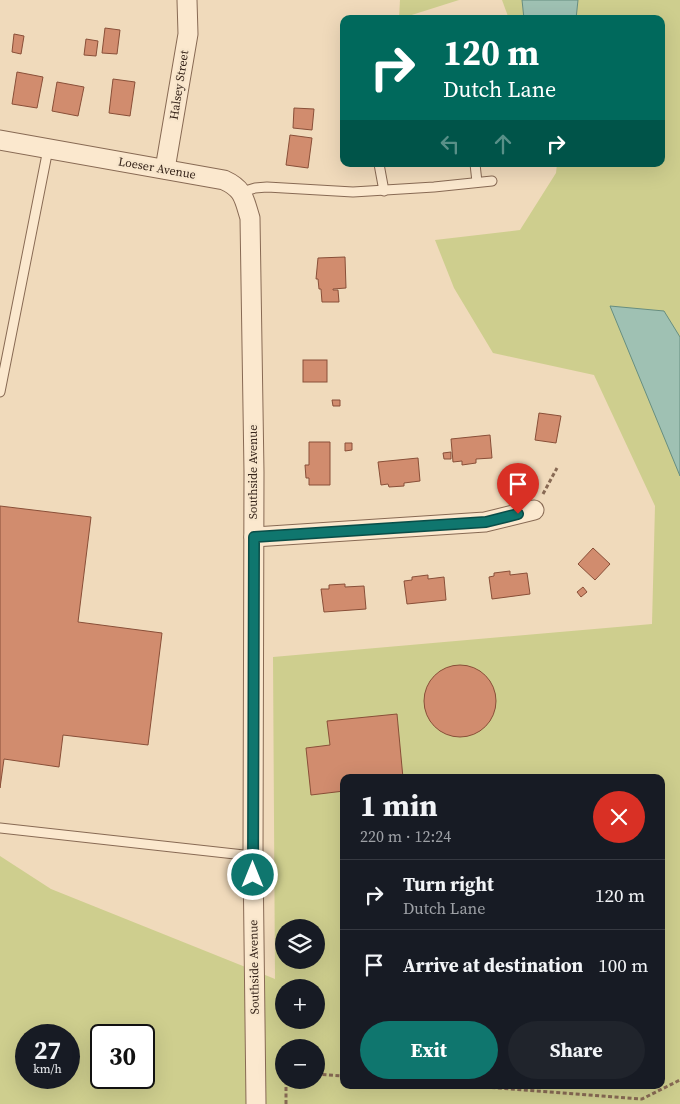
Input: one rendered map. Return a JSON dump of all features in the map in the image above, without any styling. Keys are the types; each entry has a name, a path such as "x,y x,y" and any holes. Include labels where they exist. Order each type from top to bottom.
{"street":[{"name":"Halsey Street","path":"165,169 188,34 186,0"},
{"name":"Loeser Avenue","path":"0,140 224,180 233,184 242,192"},
{"name":"Southside Avenue","path":"242,192 250,218 254,537 253,856 256,1104"},
{"path":"254,537 486,522 534,510"}],"lane":[{"path":"0,392 48,149"},
{"path":"380,167 384,190"},
{"path":"475,167 477,182"},
{"path":"242,192 254,188 267,187 338,192 384,190 492,181"},
{"path":"0,828 253,856"}],"path":[{"path":"534,510 557,468"},
{"path":"325,1075 340,1076"},
{"path":"665,1088 680,1080"},
{"path":"286,1089 286,1104"},
{"path":"511,1089 642,1099 662,1089"}],"green space":[{"path":"400,0 459,0 412,15 399,15"},
{"path":"502,0 522,0 524,15 508,15"},
{"path":"578,0 680,0 680,1104 0,1104 0,856 51,889 275,979 273,657 652,624 655,506 594,375 493,353 454,288 435,240 520,230 556,173 557,167 665,167 665,15 576,15"}],"shaded area":[{"path":"522,0 578,0 576,15 524,15"},
{"path":"610,306 664,311 680,337 680,476"}],"building":[{"path":"105,28 120,30 117,54 102,53"},
{"path":"14,34 24,36 21,54 12,52"},
{"path":"86,39 98,41 96,56 84,55"},
{"path":"17,72 43,77 37,108 12,104"},
{"path":"113,79 135,82 130,116 109,113"},
{"path":"57,82 84,87 78,116 52,111"},
{"path":"294,108 314,109 312,130 293,128"},
{"path":"290,135 312,138 308,168 286,165"},
{"path":"345,257 346,288 333,289 338,290 339,302 322,302 321,289 319,289 318,279 316,279 318,258"},
{"path":"303,360 327,360 327,382 303,382"},
{"path":"332,400 340,400 340,406 333,406"},
{"path":"539,413 561,416 556,443 535,440"},
{"path":"490,435 492,458 476,459 476,463 462,465 462,461 453,462 451,439"},
{"path":"309,442 330,442 330,485 309,485 309,478 306,478 305,465 309,465"},
{"path":"345,443 352,443 352,450 345,451"},
{"path":"451,452 451,459 444,459 443,453"},
{"path":"418,458 420,481 404,483 404,486 389,487 388,484 381,485 378,462"},
{"path":"0,506 91,517 78,622 162,633 148,745 63,735 59,767 4,759 0,788"},
{"path":"593,548 610,564 595,580 578,564"},
{"path":"510,571 510,575 527,573 530,594 492,599 489,577 494,576 494,573"},
{"path":"428,575 428,579 444,577 446,600 407,604 404,581 412,580 412,577"},
{"path":"345,584 345,587 364,586 366,609 324,612 321,589 329,589 329,585"},
{"path":"583,587 587,592 581,597 577,592"},
{"path":"460,665 480,671 490,681 496,701 490,721 480,731 460,737 440,731 430,721 424,701 430,681 440,671"},
{"path":"397,714 403,774 340,774 340,791 311,795 306,748 330,745 327,721"}],"route":[{"path":"253,875 254,537 486,522 518,514"}]}
